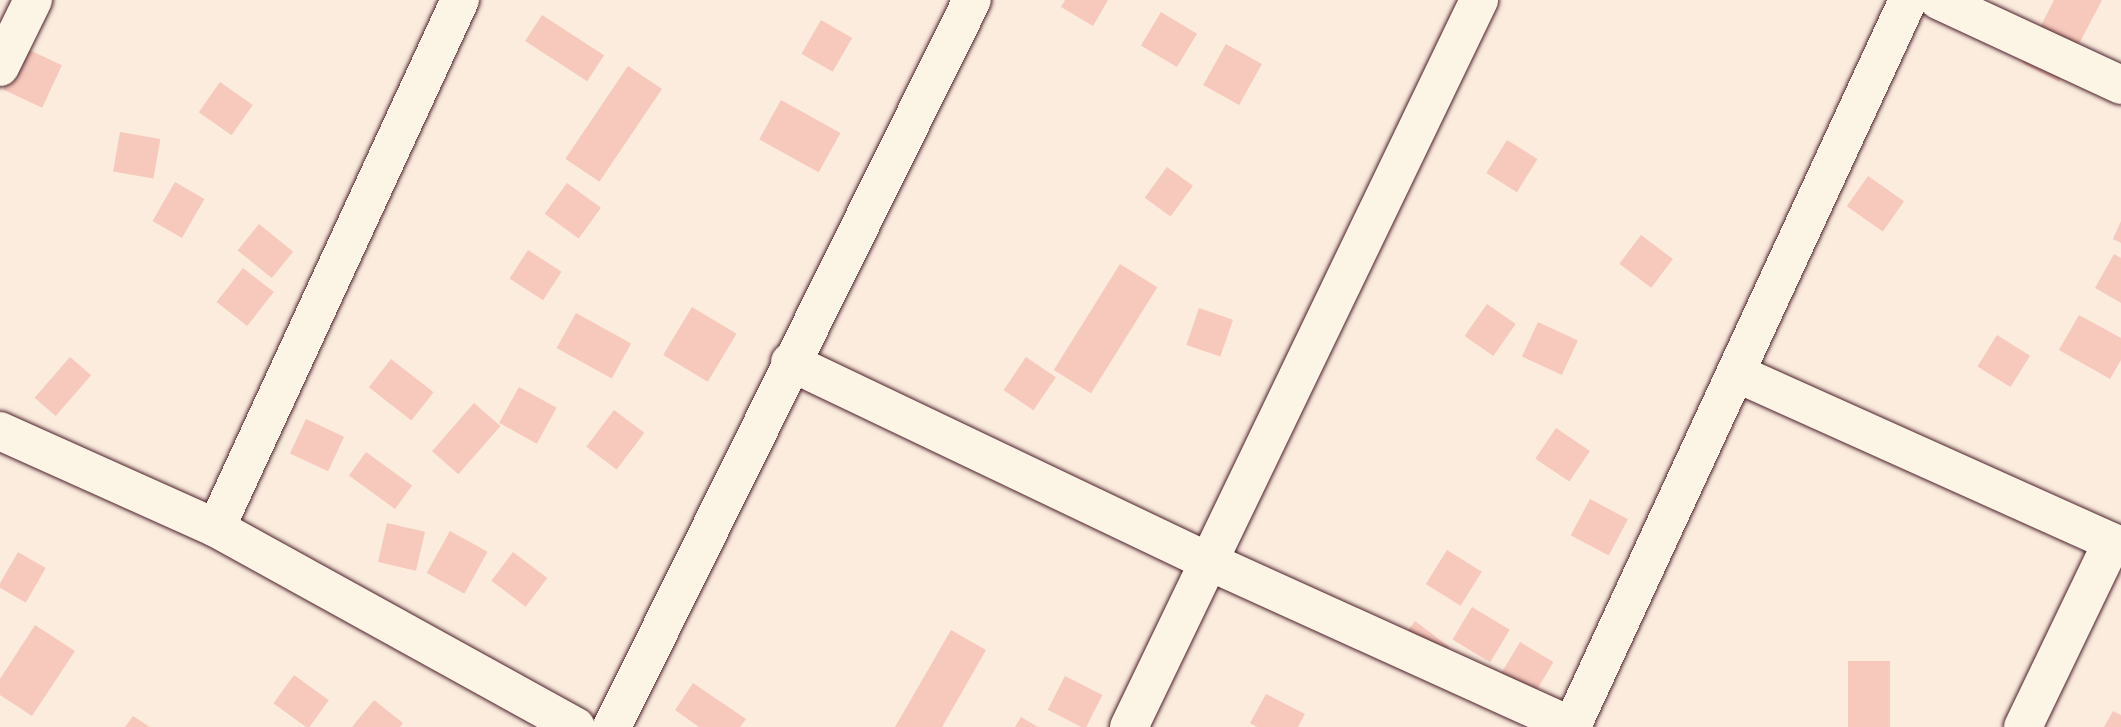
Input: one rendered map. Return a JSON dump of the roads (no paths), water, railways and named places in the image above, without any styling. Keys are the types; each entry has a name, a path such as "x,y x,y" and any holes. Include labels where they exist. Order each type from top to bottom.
{"street":[{"path":"0,67 33,0"},
{"path":"216,528 460,0"},
{"path":"612,727 790,362 972,0"},
{"path":"1129,727 1479,0"},
{"path":"790,362 1210,562 1573,727 1908,0"},
{"path":"1938,0 2121,85"},
{"path":"1736,373 2117,544 2023,727"},
{"path":"0,431 216,528 576,727"}]}
